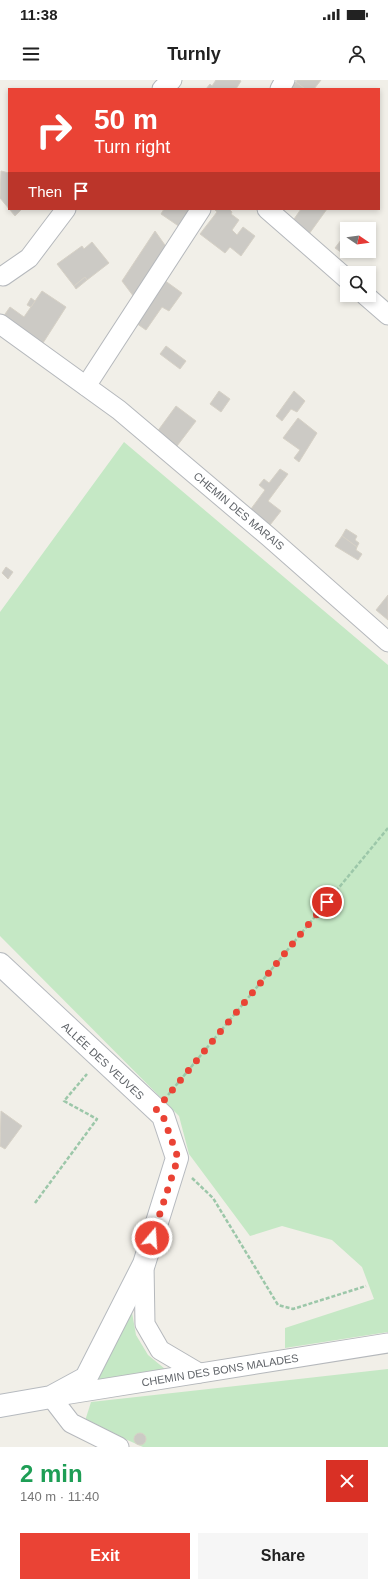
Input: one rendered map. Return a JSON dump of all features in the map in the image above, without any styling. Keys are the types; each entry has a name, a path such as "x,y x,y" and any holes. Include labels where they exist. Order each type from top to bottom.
{"street":[{"path":"163,88 172,80"},
{"path":"3,276 30,258 65,210"},
{"path":"86,386 200,210"},
{"path":"268,210 340,273"},
{"path":"373,302 388,315"},
{"name":"CHEMIN DES MARAIS","path":"0,324 119,410 388,642"},
{"name":"ALLÉE DES VEUVES","path":"0,964 163,1116 178,1158 144,1264"},
{"path":"144,1264 145,1324 160,1350 199,1373"},
{"name":"CHEMIN DES BONS MALADES","path":"51,1397 86,1378 144,1264"},
{"name":"CHEMIN DES BONS MALADES","path":"0,1406 388,1343"},
{"path":"51,1397 72,1423 119,1447"}],"path":[{"path":"156,1110 388,828"},
{"path":"34,1204 97,1119 64,1101 100,1058"},
{"path":"173,1171 187,1174 213,1198 278,1305 293,1309 366,1286"}],"green space":[{"path":"124,442 388,665 388,1332 285,1348 285,1328 374,1299 362,1267 332,1240 282,1226 250,1236 189,1154 179,1116 0,936 0,612"},
{"path":"131,1307 136,1335 148,1355 165,1369 92,1382"},
{"path":"388,1369 388,1447 143,1447 85,1421 91,1402"}],"building":[{"path":"216,80 241,81 237,88 207,88 210,84 212,86"},
{"path":"297,80 321,80 315,88 304,88 296,82"},
{"path":"296,82 304,88 292,88"},
{"path":"1,171 8,173 8,208 0,198"},
{"path":"10,210 21,210 15,216"},
{"path":"163,210 191,210 180,227 161,214"},
{"path":"215,210 230,210 232,212 231,214 239,220 232,230 237,235 243,227 255,236 241,256 230,247 225,253 200,234 217,212"},
{"path":"300,210 326,210 309,234 292,222"},
{"path":"155,231 167,248 134,297 122,281"},
{"path":"340,241 340,252 335,248"},
{"path":"92,242 109,263 87,280 85,277 74,286 57,264 82,246 84,249"},
{"path":"85,277 87,280 76,289 74,286"},
{"path":"164,280 182,293 169,311 162,307 146,330 136,323"},
{"path":"42,291 66,307 43,343 3,317 10,307 24,317"},
{"path":"31,298 35,301 31,307 27,305"},
{"path":"166,346 186,361 180,369 160,354"},
{"path":"219,391 230,399 221,412 210,404"},
{"path":"294,391 305,401 297,412 291,409 282,421 276,416"},
{"path":"176,406 196,421 177,446 157,432"},
{"path":"298,418 317,433 299,462 294,458 300,450 283,438"},
{"path":"280,469 288,474 268,501 281,511 270,525 248,513 265,490 259,485 264,479 269,483"},
{"path":"346,529 357,536 355,540 359,543 357,547 342,536"},
{"path":"342,536 357,547 356,550 362,554 358,560 335,546"},
{"path":"6,567 13,572 8,579 2,573"},
{"path":"388,595 388,620 376,610"},
{"path":"1,1111 22,1126 5,1149 0,1146"},
{"path":"138,1433 142,1433 146,1439 142,1445 138,1445 134,1441 134,1437"}],"route":[{"path":"152,1238 178,1158 163,1116 156,1110 327,902"}]}
